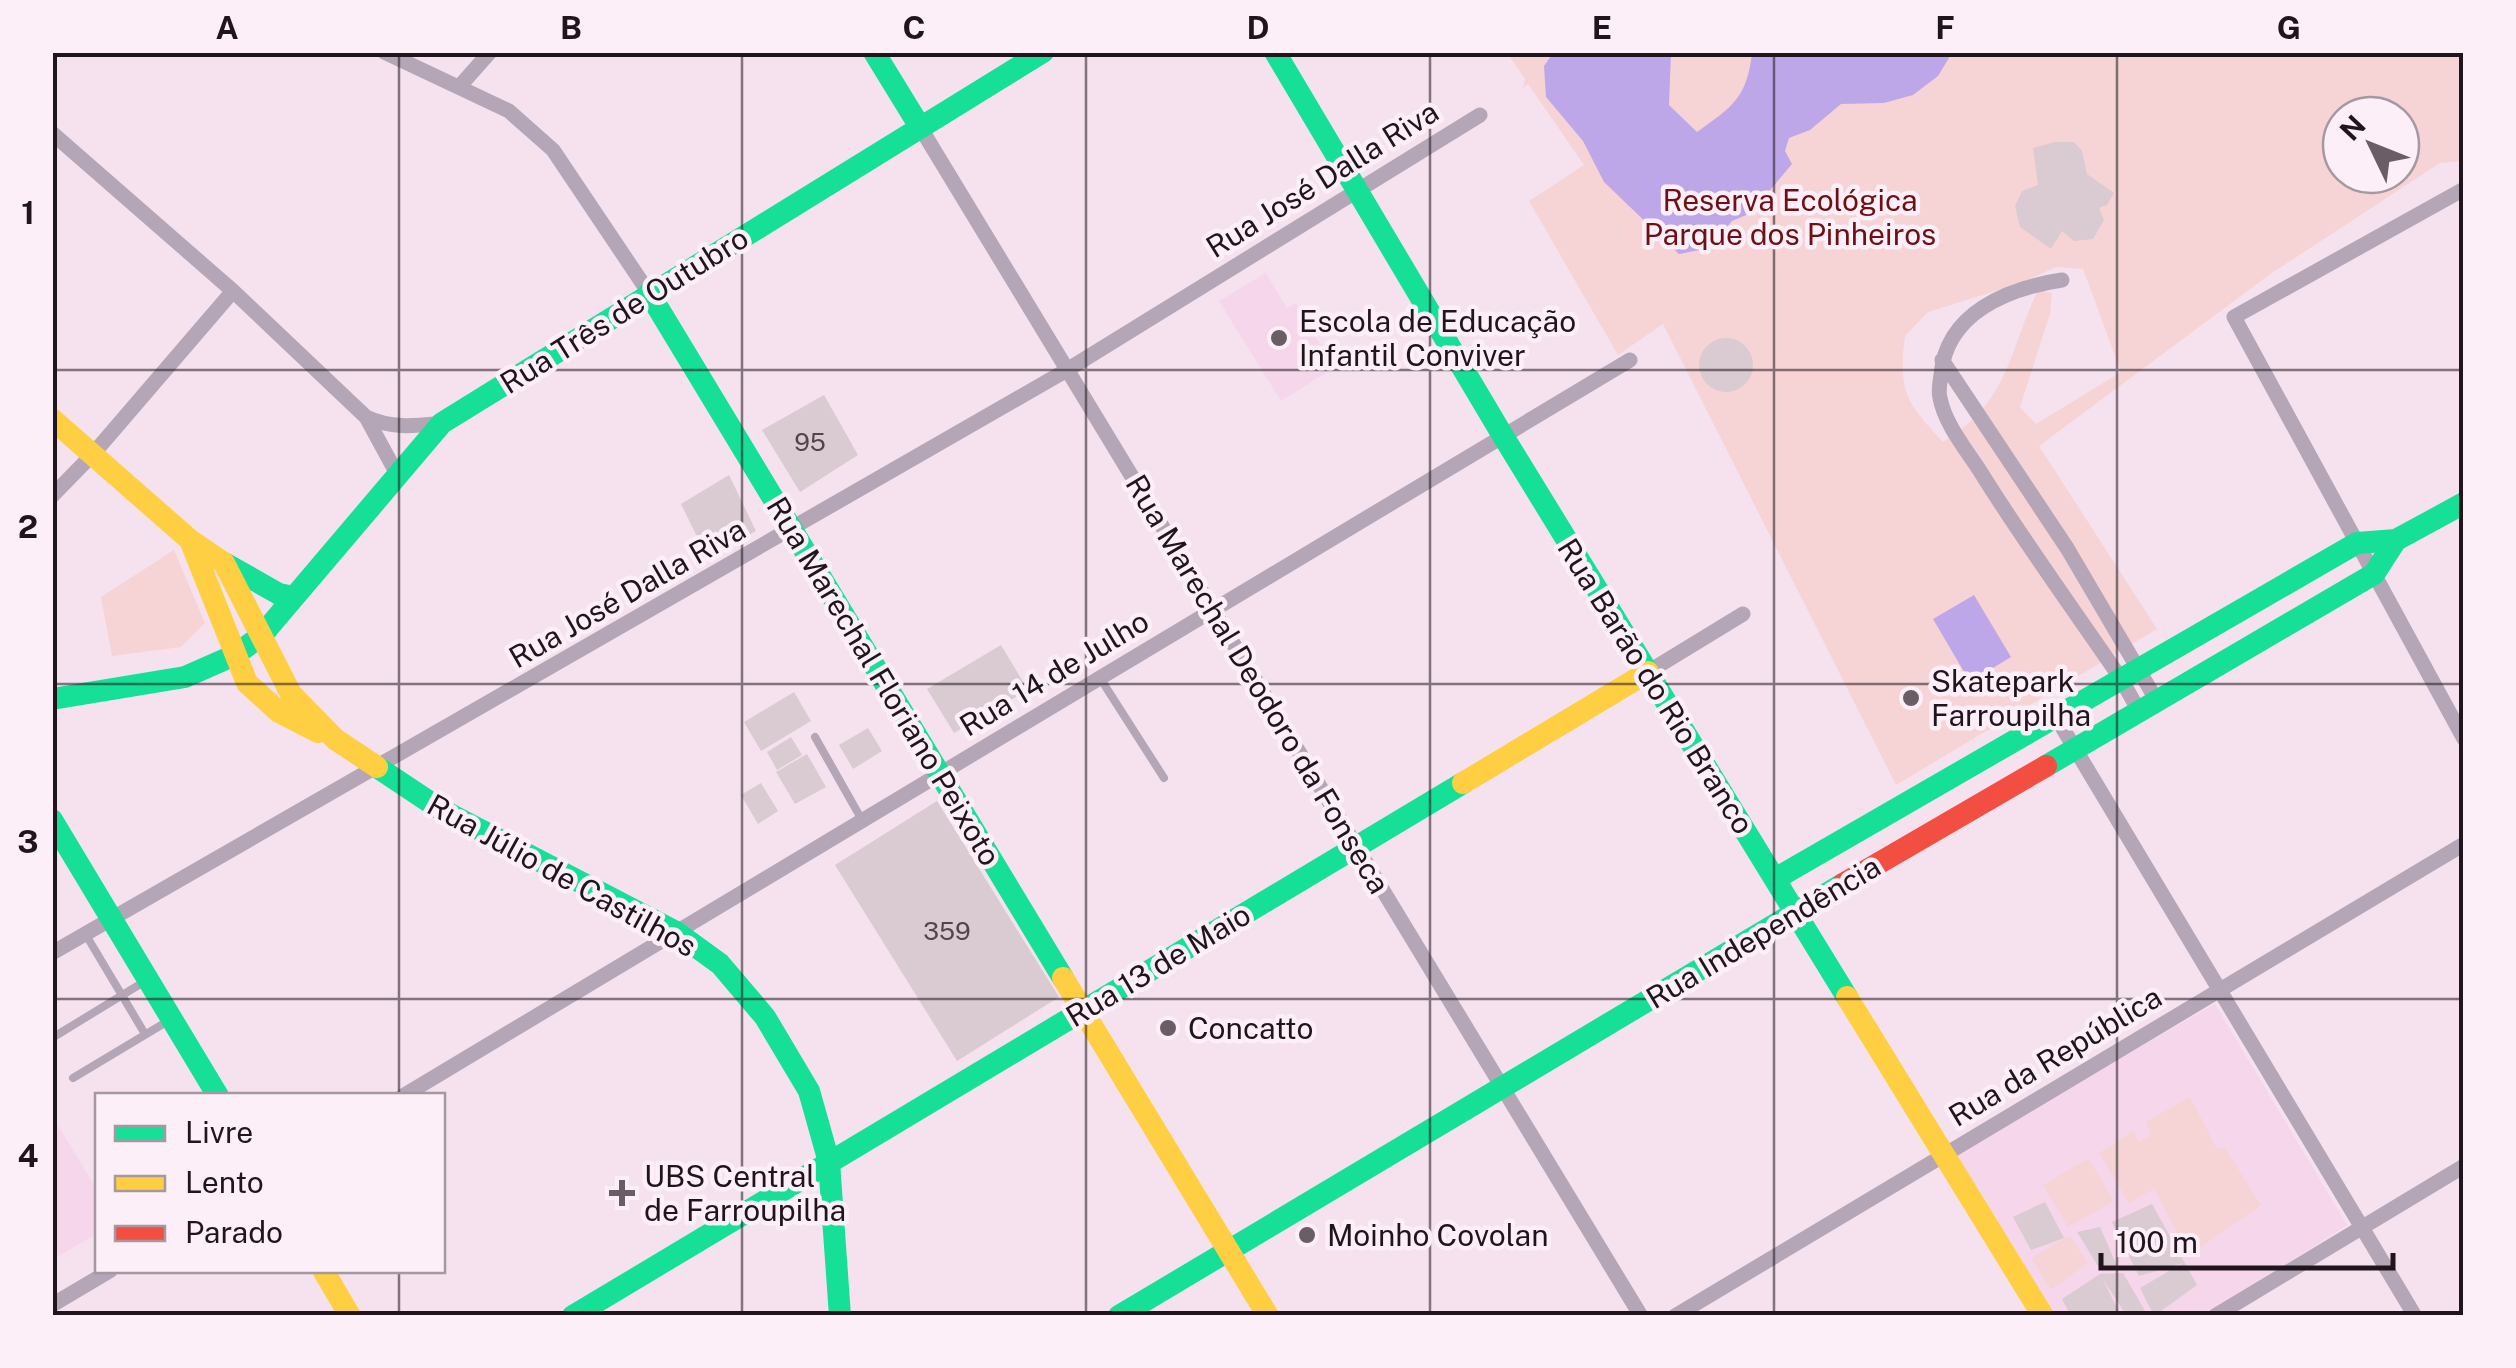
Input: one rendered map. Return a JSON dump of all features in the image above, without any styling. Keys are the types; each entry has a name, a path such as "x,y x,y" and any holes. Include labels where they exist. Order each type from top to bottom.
{"street":[{"name":"Rua Marechal Floriano Peixoto","path":"384,52 509,111 553,150 650,293 1268,1316"},
{"path":"459,87 490,52"},
{"name":"Rua Marechal Deodoro da Fonseca","path":"874,52 1641,1316"},
{"name":"Rua Três de Outubro","path":"262,635 442,423 1043,52"},
{"name":"Rua Barão do Rio Branco","path":"1275,52 1504,436 2043,1316"},
{"name":"Rua José Dalla Riva","path":"52,953 1067,370 1480,115"},
{"path":"52,133 233,292 366,417 397,474"},
{"path":"2464,188 2234,317 2464,739"},
{"path":"2062,280 2030,285 1987,303 1966,319 1942,360 1939,395 1949,422 2130,674"},
{"path":"52,496 233,292"},
{"name":"Rua 14 de Julho","path":"408,1093 1630,360"},
{"path":"1942,360 2067,548 2148,706"},
{"path":"366,417 384,425 404,427 442,423"},
{"path":"52,419 190,540 279,594 294,597"},
{"name":"Rua Independência","path":"1775,879 2358,544 2396,540 2464,503"},
{"name":"Rua Júlio de Castilhos","path":"190,540 247,683 265,701 335,739"},
{"name":"Rua Independência","path":"1119,1316 1796,912 2374,574 2396,540"},
{"name":"Rua Júlio de Castilhos","path":"224,563 290,694 335,739 440,809 676,932 720,964 765,1017 810,1091 829,1162 840,1316"},
{"path":"2246,608 2263,639"},
{"name":"Rua 13 de Maio","path":"573,1316 1742,614"},
{"path":"52,700 75,693 147,686 192,676 234,658 262,635"},
{"path":"2056,717 2415,1316"},
{"path":"52,820 216,1093"},
{"name":"Rua da República","path":"1675,1316 2464,844"},
{"path":"2215,1316 2464,1166"},
{"path":"52,1306 106,1273"},
{"path":"325,1273 350,1316"}],"lane":[{"path":"1100,678 1164,778"},
{"path":"815,736 862,820"},
{"path":"85,934 145,1034"},
{"path":"52,1038 148,980"},
{"path":"74,1078 172,1019"}],"shaded area":[{"path":"1553,53 1671,53 1669,105 1697,132 1736,100 1746,81 1752,53 1952,53 1938,76 1913,95 1884,103 1841,104 1810,130 1789,138 1785,151 1792,164 1751,213 1732,221 1710,248 1679,254 1604,182 1583,141 1546,97 1544,66"},
{"name":"Escola de Educação Infantil Conviver","path":"1266,273 1287,308 1296,303 1334,368 1281,401 1219,301"},
{"path":"1974,595 2011,657 1970,682 1933,619"},
{"path":"2215,1004 2347,1225 2208,1315 2044,1315 1953,1159 1958,1151"},
{"path":"52,1116 95,1186 95,1235 53,1259"}],"green space":[{"name":"Reserva Ecológica Parque dos Pinheiros","path":"1507,53 2463,53 2463,161 2440,163 2421,175 2421,95 2321,95 2321,195 2391,195 2269,275 2039,446 2157,629 1896,785 1663,324 1618,355 1529,201 1584,165 1528,84 1523,88 1525,79","holes":["2056,267 2083,269 2121,372 2036,424 2020,407 2050,314 2052,293 2038,290 1994,393 1982,410 1943,442 1913,406 1904,384 1905,336 1928,312 2021,283"]},
{"path":"174,550 205,623 181,647 112,656 101,597"},
{"path":"2190,1097 2217,1149 2225,1148 2261,1205 2200,1248 2188,1234 2179,1236 2154,1189 2129,1203 2099,1153 2133,1131 2139,1142 2151,1135 2146,1122"},
{"path":"2088,1158 2114,1201 2068,1227 2043,1185"},
{"path":"2070,1235 2088,1263 2051,1290 2031,1258"}],"building":[{"path":"2074,142 2082,151 2087,174 2114,193 2107,205 2099,208 2104,220 2093,239 2074,241 2062,231 2051,249 2020,227 2015,206 2022,191 2038,185 2033,148"},
{"path":"1726,338 1745,346 1753,365 1745,384 1726,392 1707,384 1699,365 1707,346"},
{"path":"824,395 858,455 800,492 762,430"},
{"path":"729,475 756,531 708,559 681,504"},
{"path":"1001,645 1028,690 954,733 927,689"},
{"path":"794,692 811,721 761,751 744,722"},
{"path":"868,728 882,751 853,769 839,745"},
{"path":"791,737 802,755 777,770 767,752"},
{"path":"807,754 826,787 795,804 776,772"},
{"path":"761,783 778,811 758,824 741,795"},
{"path":"937,801 1059,997 957,1061 835,865"},
{"path":"2045,1202 2064,1238 2031,1250 2013,1217"},
{"path":"2152,1204 2197,1285 2154,1316 2140,1288 2183,1263 2139,1276 2112,1222"},
{"path":"2100,1227 2117,1266 2098,1266 2077,1232"},
{"path":"2123,1273 2148,1316 2127,1316 2102,1278 2121,1316 2071,1316 2062,1299 2100,1274"}],"traffic: fast":[{"path":"874,52 920,127"},
{"path":"52,699 185,677 235,655 262,635 442,423 1043,52"},
{"path":"1275,52 1503,436 1847,997"},
{"path":"649,293 1063,978"},
{"path":"1775,879 2357,543 2396,540 2464,503"},
{"path":"2046,766 2374,574 2396,540"},
{"path":"226,564 279,594 294,597"},
{"path":"377,767 440,809 676,932 720,964 765,1017 809,1091 829,1162 840,1316"},
{"path":"573,1316 1463,783"},
{"path":"52,820 216,1093"},
{"path":"1119,1316 1843,884"}],"traffic: slow":[{"path":"52,419 190,540 224,563 291,694 335,739 377,767"},
{"path":"190,540 247,683 279,712 318,732"},
{"path":"1463,783 1648,672"},
{"path":"1063,978 1268,1316"},
{"path":"1847,997 2043,1316"},
{"path":"325,1273 350,1316"}],"traffic: jam":[{"path":"1843,884 2046,766"}],"place":[{"name":"Escola de Educação Infantil Conviver","path":"1279,338"},
{"name":"Skatepark Farroupilha","path":"1911,698"},
{"name":"Concatto","path":"1168,1028"},
{"name":"UBS Central de Farroupilha","path":"622,1193"},
{"name":"Moinho Covolan","path":"1307,1235"}]}
